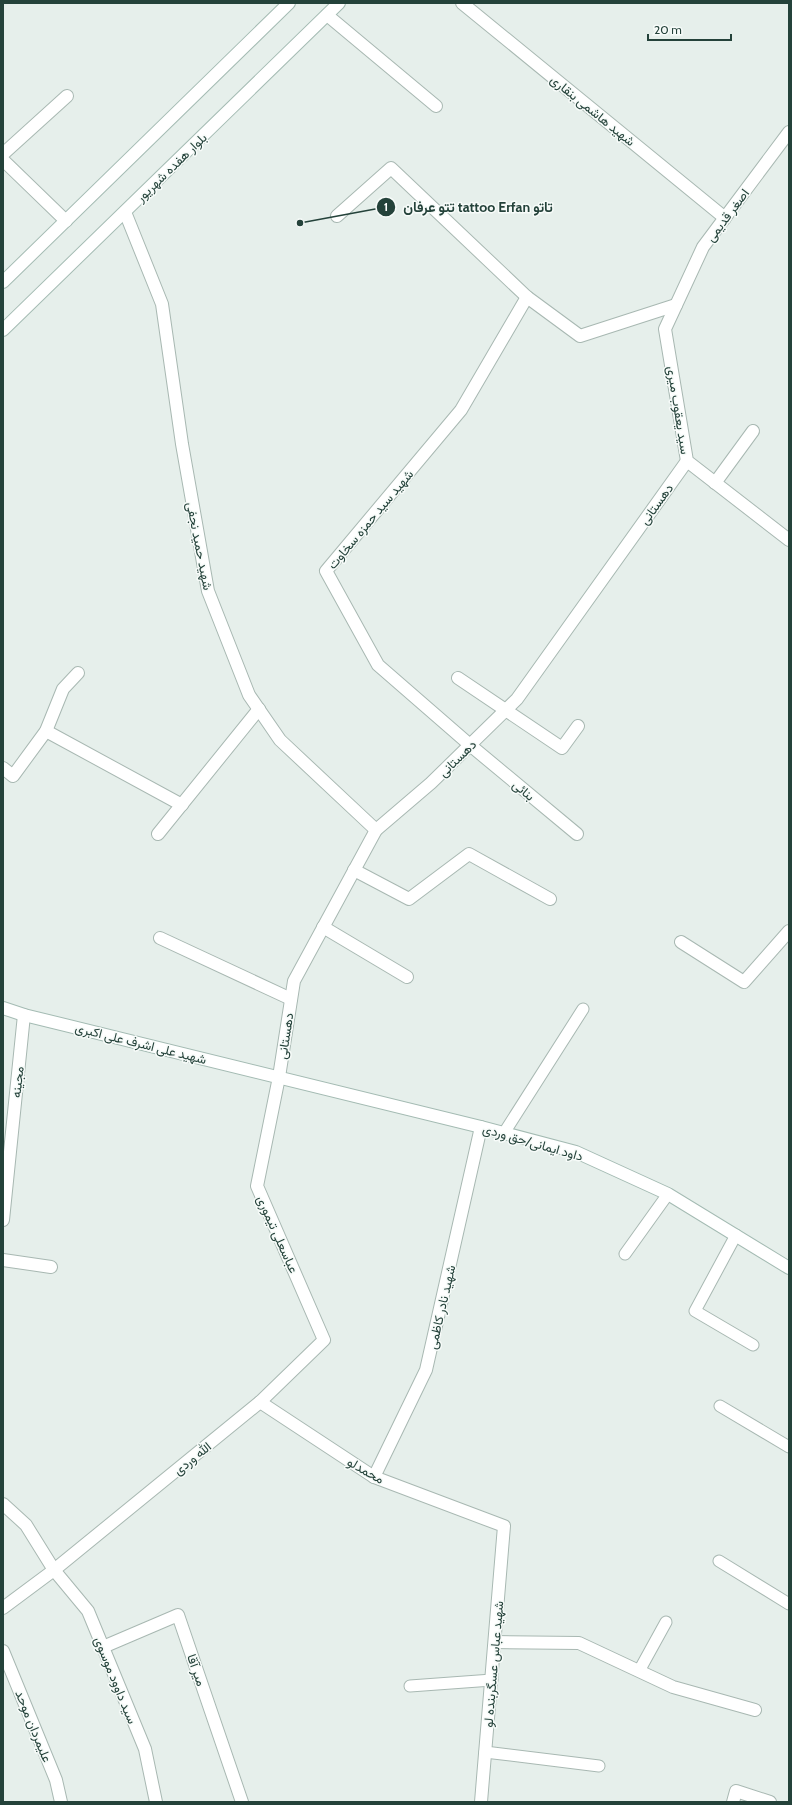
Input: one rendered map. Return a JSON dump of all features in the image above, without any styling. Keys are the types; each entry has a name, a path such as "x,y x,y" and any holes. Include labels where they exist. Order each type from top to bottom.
{"street":[{"path":"3,282 289,3"},
{"name":"بلوار هفده شهریور","path":"3,330 339,3"},
{"name":"شهید هاشمی بنقاری","path":"462,3 725,218"},
{"path":"327,15 436,106"},
{"path":"3,154 67,96"},
{"name":"اصغر قدیمی","path":"676,305 703,247 789,132"},
{"path":"3,160 66,221"},
{"path":"337,216 391,168 527,296 580,336 676,305"},
{"name":"شهید حمید نجفی","path":"125,212 162,304 182,444 208,590 249,694 280,740 376,830"},
{"name":"شهید سید حمزه سخاوت","path":"470,745 378,665 326,571 461,410 527,296"},
{"name":"سید یعقوب میری","path":"676,305 665,330 687,461 789,540"},
{"path":"715,483 753,431"},
{"name":"دهستانی","path":"279,1077 294,981 376,830 432,783 517,699 687,461"},
{"path":"3,768 13,776 46,731 63,689 78,673"},
{"path":"458,678 562,748 578,726"},
{"path":"158,834 259,709"},
{"path":"46,731 182,805"},
{"name":"بنائی","path":"470,745 578,834"},
{"path":"354,870 409,899 469,854 550,899"},
{"path":"323,927 407,977"},
{"path":"681,942 744,982 789,931"},
{"path":"160,938 291,999"},
{"name":"شهید علی اشرف علی اکبری","path":"3,1008 24,1015 279,1077"},
{"name":"مجینه","path":"3,1220 24,1015"},
{"name":"داود ایمانی/حق وردی","path":"279,1077 481,1126 576,1152 668,1194 789,1268"},
{"name":"عباسعلی تیموری","path":"279,1077 257,1186 324,1340"},
{"name":"شهید نادر کاظمی","path":"374,1477 426,1370 481,1126"},
{"path":"3,1260 51,1267"},
{"name":"الله وردی","path":"54,1570 260,1402 324,1340"},
{"name":"محمدلو","path":"260,1402 374,1477 504,1526"},
{"name":"سید داوود موسوی","path":"3,1504 26,1525 54,1570 88,1611 145,1749 156,1802"},
{"name":"شهید عباس عسگربنده لو","path":"481,1802 504,1526"},
{"path":"3,1608 54,1570"},
{"name":"میر آقا","path":"103,1647 178,1615 242,1802"},
{"path":"495,1642 579,1643 673,1686 755,1710"},
{"name":"علیمردان موحد","path":"3,1650 56,1780 61,1802"},
{"path":"733,1802 736,1792 770,1802"}],"lane":[{"path":"504,1133 583,1009"},
{"path":"625,1254 668,1194"},
{"path":"736,1235 695,1311 753,1345"},
{"path":"720,1406 789,1447"},
{"path":"718,1561 789,1604"},
{"path":"639,1671 666,1622"},
{"path":"410,1686 492,1680"},
{"path":"485,1752 599,1766"}],"place":[{"name":"تتو عرفان tattoo Erfan تاتو","path":"300,223"}]}
